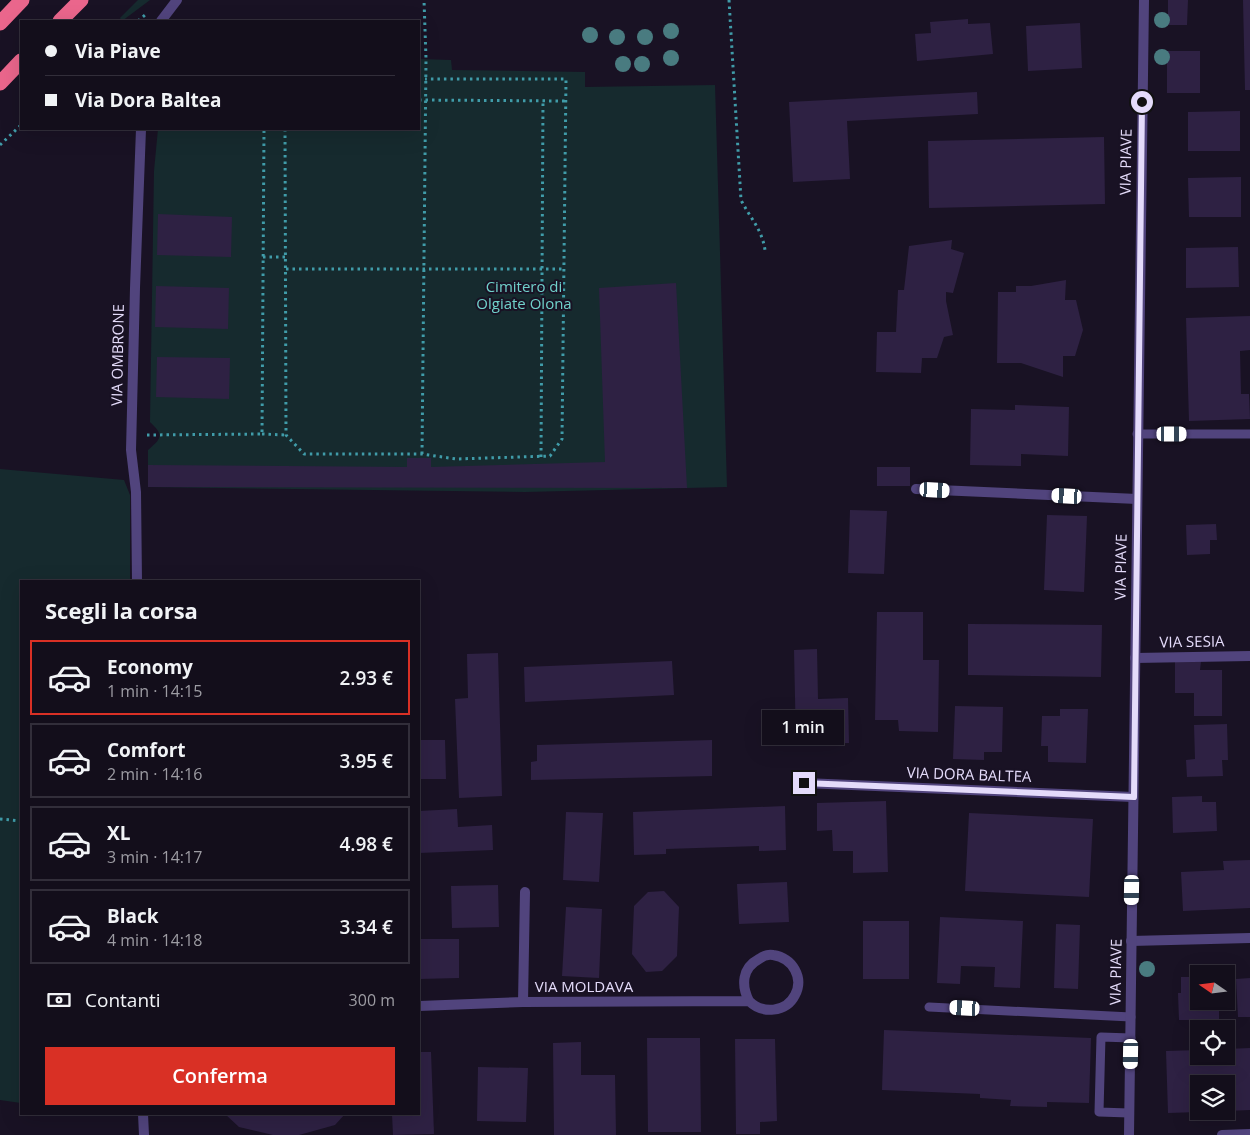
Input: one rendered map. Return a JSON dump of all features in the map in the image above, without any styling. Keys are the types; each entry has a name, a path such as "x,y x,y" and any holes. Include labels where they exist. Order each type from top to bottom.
{"highway":[{"path":"0,23 22,0"},
{"path":"61,20 81,0"},
{"path":"0,83 20,62"}],"street":[{"path":"162,20 177,0"},
{"name":"VIA PIAVE","path":"1129,1135 1144,0"},
{"name":"VIA OMBRONE","path":"137,580 136,492 132,464 131,434 141,130"},
{"path":"916,489 1137,499"},
{"name":"VIA SESIA","path":"1135,658 1250,656"},
{"name":"VIA DORA BALTEA","path":"804,783 1134,797"},
{"path":"523,1002 525,892"},
{"path":"1131,941 1250,938"},
{"name":"VIA MOLDAVA","path":"420,1006 523,1002 749,1001 755,1007 771,1010 781,1009 789,1003 798,990 796,972 791,964 773,955 763,956 751,963 744,977 744,986 749,1001"},
{"path":"143,1115 144,1135"},
{"path":"1222,1135 1250,1134"}],"lane":[{"path":"1137,434 1250,434"},
{"path":"929,1007 1131,1017"},
{"path":"1129,1113 1099,1112 1101,1037 1131,1038"}],"path":[{"path":"422,454 426,79 424,0"},
{"path":"729,0 741,200 759,228 765,250"},
{"path":"285,130 286,435 304,454 422,454 456,459 550,456 562,439 566,79 426,79"},
{"path":"420,100 566,101"},
{"path":"541,457 543,100"},
{"path":"0,145 20,126"},
{"path":"262,434 264,130"},
{"path":"263,257 286,257"},
{"path":"286,269 564,269"},
{"path":"131,434 286,435"},
{"path":"0,819 20,821"}],"green space":[{"path":"138,0 150,0 123,20 120,18"},
{"name":"Cimitero di Olgiate Olona","path":"420,59 451,60 452,70 585,72 585,87 715,85 727,487 525,492 148,487 148,450 160,436 158,430 150,422 154,171 158,130 420,130"},
{"path":"0,469 124,480 130,495 130,580 20,580 20,1103 0,1100"}],"building":[{"path":"1168,0 1188,0 1187,25 1168,25"},
{"path":"1243,0 1250,0 1250,90 1245,90"},
{"path":"968,19 968,24 990,23 993,54 917,61 915,34 931,33 930,22"},
{"path":"1080,23 1082,68 1028,71 1026,26"},
{"path":"1167,51 1200,51 1200,93 1167,93"},
{"path":"977,92 978,114 847,121 850,179 793,182 789,102"},
{"path":"1240,111 1240,151 1188,151 1188,112"},
{"path":"1104,137 1105,204 929,208 928,141"},
{"path":"1241,177 1241,217 1189,217 1188,178"},
{"path":"158,214 232,217 231,257 157,255"},
{"path":"952,240 951,249 964,253 953,293 946,292 953,335 944,337 937,358 922,358 921,373 876,372 877,332 896,332 898,290 904,290 909,246"},
{"path":"1238,247 1239,287 1186,288 1186,248"},
{"path":"1066,280 1065,300 1076,300 1083,330 1075,356 1063,356 1063,377 1021,363 997,363 998,292 1016,292 1016,286 1031,286"},
{"path":"676,283 687,488 148,487 148,465 407,467 407,458 431,458 431,467 605,462 599,288"},
{"path":"156,286 229,288 228,329 155,327"},
{"path":"1250,316 1250,350 1240,351 1241,394 1249,394 1250,419 1189,421 1186,318"},
{"path":"157,357 230,358 229,399 156,397"},
{"path":"1015,405 1069,407 1068,456 1021,454 1021,466 970,465 971,409 1015,410"},
{"path":"877,467 910,467 910,486 877,486"},
{"path":"850,510 887,511 884,574 848,573"},
{"path":"1047,515 1087,516 1084,592 1044,590"},
{"path":"1216,524 1217,540 1210,540 1210,554 1187,555 1186,525"},
{"path":"877,612 923,612 923,660 939,660 938,732 899,731 898,720 875,720"},
{"path":"968,624 1102,625 1101,677 968,675"},
{"path":"817,649 818,699 848,698 849,743 796,744 794,650"},
{"path":"498,653 502,796 459,798 455,699 468,698 467,654"},
{"path":"672,661 674,695 525,702 524,667"},
{"path":"1201,661 1200,670 1222,670 1222,716 1194,716 1194,693 1175,693 1175,662"},
{"path":"955,706 1003,707 1002,752 984,752 984,760 953,759"},
{"path":"1060,709 1088,709 1086,763 1048,762 1048,746 1041,746 1042,716 1060,716"},
{"path":"1227,724 1228,760 1222,760 1223,776 1187,777 1186,760 1195,759 1194,725"},
{"path":"420,740 445,740 446,779 420,779"},
{"path":"712,740 712,776 531,780 531,762 537,761 537,745"},
{"path":"1202,796 1202,802 1216,802 1217,831 1173,833 1172,797"},
{"path":"886,801 888,872 853,873 853,851 833,851 832,830 817,831 817,803"},
{"path":"785,806 786,850 759,851 759,846 666,849 666,854 634,855 633,812"},
{"path":"457,809 458,827 492,825 493,850 420,853 420,811"},
{"path":"566,812 603,813 599,882 563,880"},
{"path":"969,813 1093,819 1089,897 965,891"},
{"path":"1250,860 1250,908 1183,911 1181,872 1224,870 1223,861"},
{"path":"787,882 789,922 739,924 737,884"},
{"path":"498,885 499,927 452,928 451,886"},
{"path":"664,891 679,907 677,956 662,971 646,972 632,954 634,906 648,892"},
{"path":"566,907 602,909 599,978 562,976"},
{"path":"940,917 1023,921 1020,988 994,987 995,967 961,966 960,984 937,983"},
{"path":"863,921 909,921 909,979 863,979"},
{"path":"1056,924 1080,925 1078,989 1054,988"},
{"path":"420,939 459,939 459,978 420,979"},
{"path":"1181,977 1190,977 1190,1010 1219,1010 1219,1020 1179,1020 1178,993 1181,993"},
{"path":"1250,978 1250,1017 1238,1017 1236,979"},
{"path":"884,1030 1091,1038 1089,1103 1047,1102 1047,1107 1010,1106 1011,1100 980,1098 980,1094 882,1090"},
{"path":"647,1038 700,1038 701,1132 648,1132"},
{"path":"735,1039 775,1039 777,1121 760,1122 760,1134 736,1134"},
{"path":"581,1042 581,1075 615,1075 616,1135 554,1135 553,1043"},
{"path":"1250,1048 1250,1110 1235,1111 1235,1075 1190,1075 1190,1112 1168,1113 1166,1051 1190,1050 1190,1065 1235,1065 1235,1049"},
{"path":"420,1052 431,1052 434,1134 393,1135 392,1115 420,1115"},
{"path":"478,1067 528,1068 526,1122 477,1121"},
{"path":"226,1115 344,1115 335,1125 299,1135 273,1135 239,1127"}],"route":[{"path":"804,783 1134,797 1142,102"}]}
